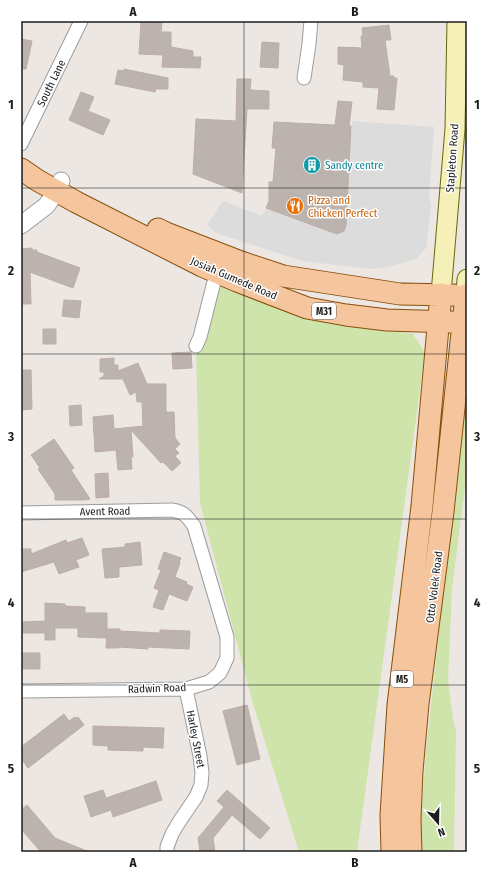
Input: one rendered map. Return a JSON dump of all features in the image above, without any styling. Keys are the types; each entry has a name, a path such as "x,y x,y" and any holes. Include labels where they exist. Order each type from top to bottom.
{"main road":[{"name":"Stapleton Road","path":"441,294 455,129 457,21"},
{"name":"Josiah Gumede Road","path":"21,168 38,180 59,186 107,218 219,263 307,308 380,319 465,322"},
{"name":"Josiah Gumede Road","path":"219,263 283,276 400,294 441,294 467,290"},
{"name":"M5","path":"465,322 467,290"},
{"name":"M5","path":"438,322 441,294"},
{"name":"Otto Volek Road","path":"392,852 391,816 398,705 422,506 438,322"},
{"name":"Otto Volek Road","path":"411,852 410,812 418,704 443,512 465,322"}],"street":[{"name":"South Lane","path":"21,144 81,21"},
{"path":"304,78 311,21"},
{"path":"21,224 46,206 59,186"},
{"path":"196,346 200,337 219,263"},
{"name":"Avent Road","path":"21,513 172,510 187,516"},
{"name":"Radwin Road","path":"21,691 186,688 209,682 220,674 227,658 227,637 194,526 187,516"},
{"name":"Harley Street","path":"167,852 167,847 178,822 196,797 201,785 202,773 200,756 186,688"}],"green space":[{"path":"223,279 309,313 413,334 425,353 357,852 299,852 252,700 200,503 196,352"},
{"path":"467,361 466,479 452,589 448,681 456,731 454,852 421,852 420,830 426,751 461,433"}],"shaded area":[{"path":"352,121 434,127 429,199 431,205 426,248 416,259 388,267 371,269 302,261 216,233 207,225 223,201 262,216 266,209 337,233 344,231 346,225"}],"building":[{"path":"141,22 162,23 161,32 171,32 171,47 193,51 193,57 201,57 200,68 162,67 163,55 139,54"},
{"path":"389,25 391,40 385,40 390,76 397,78 394,110 377,109 379,88 363,87 363,82 343,80 344,65 338,64 338,47 362,48 362,28"},
{"path":"21,39 32,41 26,69 21,69"},
{"path":"262,42 279,43 278,68 260,67"},
{"path":"124,69 168,78 168,89 156,89 155,92 115,84 118,70 124,71"},
{"path":"237,79 251,79 250,90 269,91 269,109 247,109 242,193 193,174 196,119 236,121"},
{"path":"81,92 94,97 88,111 110,120 103,135 69,120"},
{"name":"Sandy centre","path":"338,101 352,102 349,126 351,126 346,225 344,231 337,234 266,208 269,201 269,182 273,182 276,148 272,148 274,122 335,125"},
{"path":"32,248 32,250 37,250 37,252 80,268 73,288 30,272 31,304 21,304 21,249"},
{"path":"64,300 81,301 79,318 62,316"},
{"path":"43,329 56,329 56,344 43,344"},
{"path":"191,352 192,368 173,369 172,353"},
{"path":"114,358 114,365 118,365 118,371 138,363 147,384 166,384 166,412 174,412 175,438 180,444 175,449 179,453 175,456 181,463 172,471 163,462 161,463 131,430 133,457 131,457 132,469 118,470 116,450 95,452 93,417 113,415 114,429 143,426 142,402 137,402 136,392 130,395 123,379 99,379 104,376 104,372 100,372 100,359"},
{"path":"21,370 31,370 32,409 21,410"},
{"path":"81,405 82,425 70,426 69,406"},
{"path":"54,439 74,468 71,470 90,499 55,500 55,494 38,469 40,468 31,455"},
{"path":"108,473 109,497 96,498 95,474"},
{"path":"82,538 89,555 76,560 79,567 59,574 54,562 21,572 21,549 31,549 31,554 66,540 67,543"},
{"path":"140,542 142,565 119,567 119,577 105,578 102,549 125,547 125,544"},
{"path":"164,552 181,558 175,577 187,582 186,584 193,587 187,601 169,594 163,610 153,607 159,590 154,588 161,570 158,569"},
{"path":"45,603 85,607 85,613 107,613 107,638 78,637 78,628 55,628 55,640 45,640 45,633 21,633 21,622 45,621"},
{"path":"107,629 160,633 160,630 190,631 189,649 148,647 148,649 119,647 106,648"},
{"path":"22,653 40,653 40,669 22,669"},
{"path":"247,705 260,759 237,765 223,711"},
{"path":"64,714 69,721 75,717 78,717 84,725 28,768 21,758 21,747"},
{"path":"93,726 164,728 163,748 143,747 143,751 108,750 108,746 93,745"},
{"path":"156,781 162,800 113,817 111,810 91,817 84,796 103,790 106,798"},
{"path":"227,790 270,828 260,839 232,815 213,838 215,852 200,852 198,838 224,807 217,801"},
{"path":"27,805 55,838 89,852 41,852 21,829 21,810"}],"place":[{"name":"Sandy centre","path":"312,165"},
{"name":"Pizza and Chicken Perfect","path":"295,206"}]}
